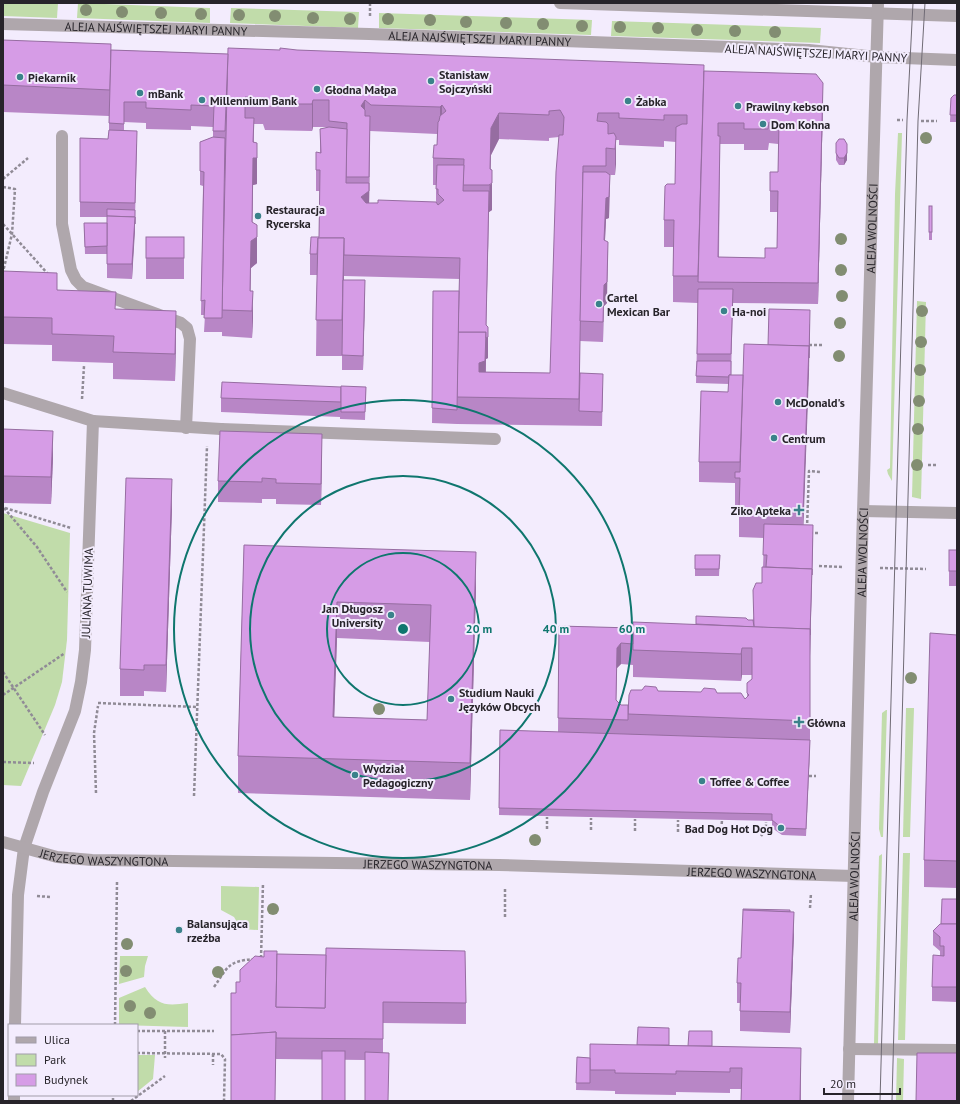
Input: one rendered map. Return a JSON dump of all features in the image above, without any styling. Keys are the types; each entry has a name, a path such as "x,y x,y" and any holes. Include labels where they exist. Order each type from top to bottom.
{"street":[{"path":"560,3 878,8 957,16"},
{"name":"ALEJA WOLNOŚCI","path":"848,1101 878,8"},
{"name":"ALEJA NAJŚWIĘTSZEJ MARYI PANNY","path":"3,24 321,33 801,50 877,57 957,60"},
{"path":"62,136 62,224 71,270 76,280 83,287 181,323 187,328 190,338 186,428"},
{"path":"3,393 93,421 186,428 495,439"},
{"name":"JULIANA TUWIMA","path":"15,1024 18,895 24,848 43,792 75,711 81,682 85,650 93,421"},
{"path":"863,511 957,513"},
{"name":"JERZEGO WASZYNGTONA","path":"3,842 57,857 92,860 492,865 854,876"},
{"path":"849,1049 957,1050"}],"path":[{"path":"897,120 903,120"},
{"path":"921,121 937,121"},
{"path":"3,179 28,158"},
{"path":"3,187 15,189 12,234 3,272"},
{"path":"3,224 48,274"},
{"path":"809,345 824,345"},
{"path":"82,399 84,366"},
{"path":"194,796 207,441"},
{"path":"928,465 938,465"},
{"path":"820,533 807,533 806,512 809,471 821,472"},
{"path":"3,508 74,529 74,522"},
{"path":"3,508 37,547 67,592"},
{"path":"819,566 839,566"},
{"path":"3,695 70,649"},
{"path":"3,672 48,738"},
{"path":"96,793 94,733 98,695"},
{"path":"98,703 197,707"},
{"path":"3,762 37,763 34,770"},
{"path":"809,776 816,776"},
{"path":"547,817 547,828"},
{"path":"591,830 592,818"},
{"path":"635,819 635,831"},
{"path":"678,820 678,832"},
{"path":"721,834 722,820"},
{"path":"761,836 766,828 766,822"},
{"path":"115,1024 117,882"},
{"path":"214,987 226,968 240,960 261,959 263,883"},
{"path":"505,888 505,917"},
{"path":"138,1031 214,1032"},
{"path":"165,1031 165,1058"},
{"path":"138,1053 221,1054 225,1059 224,1101"},
{"path":"214,1054 214,1065"},
{"path":"132,1101 164,1076"}],"green space":[{"path":"3,3 58,3 57,18 3,16"},
{"path":"78,3 210,8 210,23 77,18"},
{"path":"231,8 359,12 358,28 230,23"},
{"path":"379,13 592,20 591,35 379,28"},
{"path":"612,21 821,28 820,43 611,36"},
{"path":"898,133 902,133 892,481 887,470 890,468 895,194"},
{"path":"917,301 926,302 921,499 912,497"},
{"path":"3,513 70,533 67,640 62,682 55,705 21,786 3,785"},
{"path":"906,708 914,708 910,837 903,837"},
{"path":"886,710 883,837 881,837 879,829 882,713"},
{"path":"903,853 910,853 905,1040 898,1040"},
{"path":"882,854 878,1044 874,1044 879,856"},
{"path":"221,886 259,887 258,930 241,929 234,917 221,910"},
{"path":"120,956 148,956 144,977 119,984"},
{"path":"145,987 154,998 163,1003 188,1003 188,1027 119,1024 119,998"},
{"path":"138,1055 155,1055 153,1079 138,1091"},
{"path":"897,1058 904,1059 903,1101 896,1101"}],"building":[{"path":"3,40 111,44 110,90 3,85"},
{"path":"228,48 280,50 280,48 297,50 704,65 698,276 673,276 674,220 664,220 665,186 667,184 675,184 676,127 682,124 687,124 687,115 664,115 664,120 619,118 619,113 598,113 597,121 606,122 608,124 608,134 614,133 616,137 615,149 606,148 606,166 583,166 579,399 457,397 458,332 486,332 485,361 479,363 479,372 550,373 556,172 559,135 563,135 564,117 560,110 549,111 549,115 499,113 491,128 490,169 492,170 492,183 489,185 463,185 464,159 433,158 434,145 437,145 438,122 440,116 446,111 442,105 440,107 371,105 365,100 361,106 365,110 365,116 370,116 369,177 346,177 347,123 329,121 329,100 313,100 312,104 265,104 263,98 245,97 245,118 254,118 253,142 257,143 257,158 253,158 252,222 257,225 257,237 251,241 250,291 253,291 252,311 222,310"},
{"path":"111,50 228,54 225,131 213,131 214,106 191,105 191,110 146,108 146,102 124,102 124,124 109,123"},
{"path":"704,71 816,74 823,83 818,283 698,282","holes":["769,122 779,123 778,172 770,172 770,191 778,191 777,248 765,248 765,258 718,257 720,136 718,136 718,123 744,123 744,129 768,129"]},
{"path":"954,95 957,95 957,115 950,115 951,98"},
{"path":"329,127 347,129 346,183 369,183 369,191 361,197 366,203 378,203 378,200 436,202 438,205 444,200 438,194 438,189 436,189 437,165 464,165 463,191 489,191 486,325 488,327 488,337 486,338 486,332 458,332 460,258 344,255 344,238 318,238 317,254 310,254 311,237 319,237 320,170 316,170 316,152 321,153 320,129"},
{"path":"109,130 137,131 135,203 80,202 80,138 108,139"},
{"path":"213,137 225,138 222,318 204,318 205,300 201,301 204,172 200,171 200,142"},
{"path":"839,139 844,139 847,144 847,153 844,158 839,158 836,153 836,143"},
{"path":"583,172 606,172 610,175 609,197 606,198 604,240 608,242 607,282 604,285 603,322 580,321"},
{"path":"929,206 932,206 932,232 929,232"},
{"path":"107,209 135,210 135,217 107,216"},
{"path":"107,216 135,217 132,264 107,264"},
{"path":"84,223 107,223 107,246 85,247"},
{"path":"146,237 184,237 184,258 146,258"},
{"path":"318,238 344,238 342,320 316,320"},
{"path":"3,271 57,273 57,290 116,292 115,309 176,311 175,354 113,352 114,336 52,334 52,318 3,317"},
{"path":"343,280 365,280 363,356 342,355"},
{"path":"698,289 733,289 731,354 697,354"},
{"path":"433,291 459,291 457,410 432,408"},
{"path":"769,309 810,310 809,358 809,346 768,345"},
{"name":"Centrum","path":"744,344 809,346 803,513 739,510 740,478 735,478 735,472 740,472"},
{"path":"697,361 731,361 731,375 729,375 729,377 696,376"},
{"path":"580,373 603,374 602,412 579,411"},
{"path":"729,375 743,375 740,462 699,462 701,391 728,392"},
{"path":"222,382 341,387 341,402 221,398"},
{"path":"341,386 366,387 365,412 341,412"},
{"path":"3,429 53,431 51,477 3,476"},
{"path":"220,431 322,434 321,484 276,483 276,479 262,478 262,482 218,481"},
{"path":"126,478 172,479 166,665 144,665 144,670 120,669"},
{"path":"764,524 813,525 812,575 812,569 766,567 767,555 763,555"},
{"path":"244,545 476,552 470,763 238,756","holes":["337,602 431,605 427,720 333,717"]},
{"path":"949,550 957,550 957,571 949,571"},
{"path":"695,555 720,555 719,569 695,569"},
{"path":"762,567 812,569 810,635 810,629 754,627 753,590 756,583 762,583"},
{"path":"696,616 746,618 748,620 753,620 754,627 696,624"},
{"path":"633,622 810,629 810,721 628,714 629,695 631,690 642,690 645,686 656,687 658,691 701,692 704,688 715,689 717,693 741,693 745,699 749,695 747,693 747,683 752,679 752,648 742,648 741,654 633,650"},
{"path":"559,626 633,628 633,644 621,643 617,648 616,700 621,705 628,705 628,720 558,718"},
{"path":"930,633 957,635 957,861 924,860"},
{"path":"500,730 810,740 806,829 782,828 772,820 772,814 499,808"},
{"path":"942,899 957,899 957,924 941,924"},
{"path":"743,910 790,910 790,912"},
{"path":"743,910 794,912 790,1012 740,1011 741,983 737,983 738,958 741,958"},
{"path":"940,924 957,924 957,987 932,987 933,955 944,956 944,946 940,946 940,937 933,931"},
{"path":"326,948 465,951 466,1003 383,1002 383,1039 276,1038 276,1032 231,1035 231,993 236,993 236,982 240,982 240,970 255,956 264,957 264,951 277,951 276,1007 325,1008"},
{"path":"277,954 326,955 325,1008 276,1007"},
{"path":"638,1027 669,1028 669,1045 637,1045"},
{"path":"689,1031 712,1031 712,1046 688,1046"},
{"path":"276,1032 275,1101 231,1101 231,1035"},
{"path":"590,1044 801,1048 800,1101 741,1101 742,1068 730,1068 730,1072 676,1071 676,1074 615,1073 615,1070 590,1070"},
{"path":"322,1051 345,1051 345,1101 322,1101"},
{"path":"365,1052 389,1053 388,1101 365,1101"},
{"path":"917,1053 957,1053 957,1101 916,1101"},
{"path":"577,1057 590,1058 590,1083 576,1083"}],"tram line":[{"path":"880,1101 907,120 913,3"},
{"path":"892,1101 918,121 925,3"}],"place":[{"name":"Piekarnik","path":"20,77"},
{"name":"Stanisław Sojczyński","path":"431,81"},
{"name":"Głodna Małpa","path":"317,89"},
{"name":"mBank","path":"140,93"},
{"name":"Millennium Bank","path":"202,100"},
{"name":"Żabka","path":"628,101"},
{"name":"Prawilny kebson","path":"738,106"},
{"name":"Dom Kohna","path":"763,124"},
{"name":"Restauracja Rycerska","path":"258,216"},
{"name":"Cartel Mexican Bar","path":"599,304"},
{"name":"Ha-noi","path":"724,311"},
{"name":"McDonald's","path":"778,402"},
{"name":"Centrum","path":"774,438"},
{"name":"Ziko Apteka","path":"799,510"},
{"name":"Jan Długosz University","path":"391,615"},
{"name":"Studium Nauki Języków Obcych","path":"451,699"},
{"name":"Główna","path":"799,722"},
{"name":"Wydział Pedagogiczny","path":"355,775"},
{"name":"Toffee & Coffee","path":"702,781"},
{"name":"Bad Dog Hot Dog","path":"781,828"},
{"name":"Balansująca rzeźba","path":"179,930"}]}
